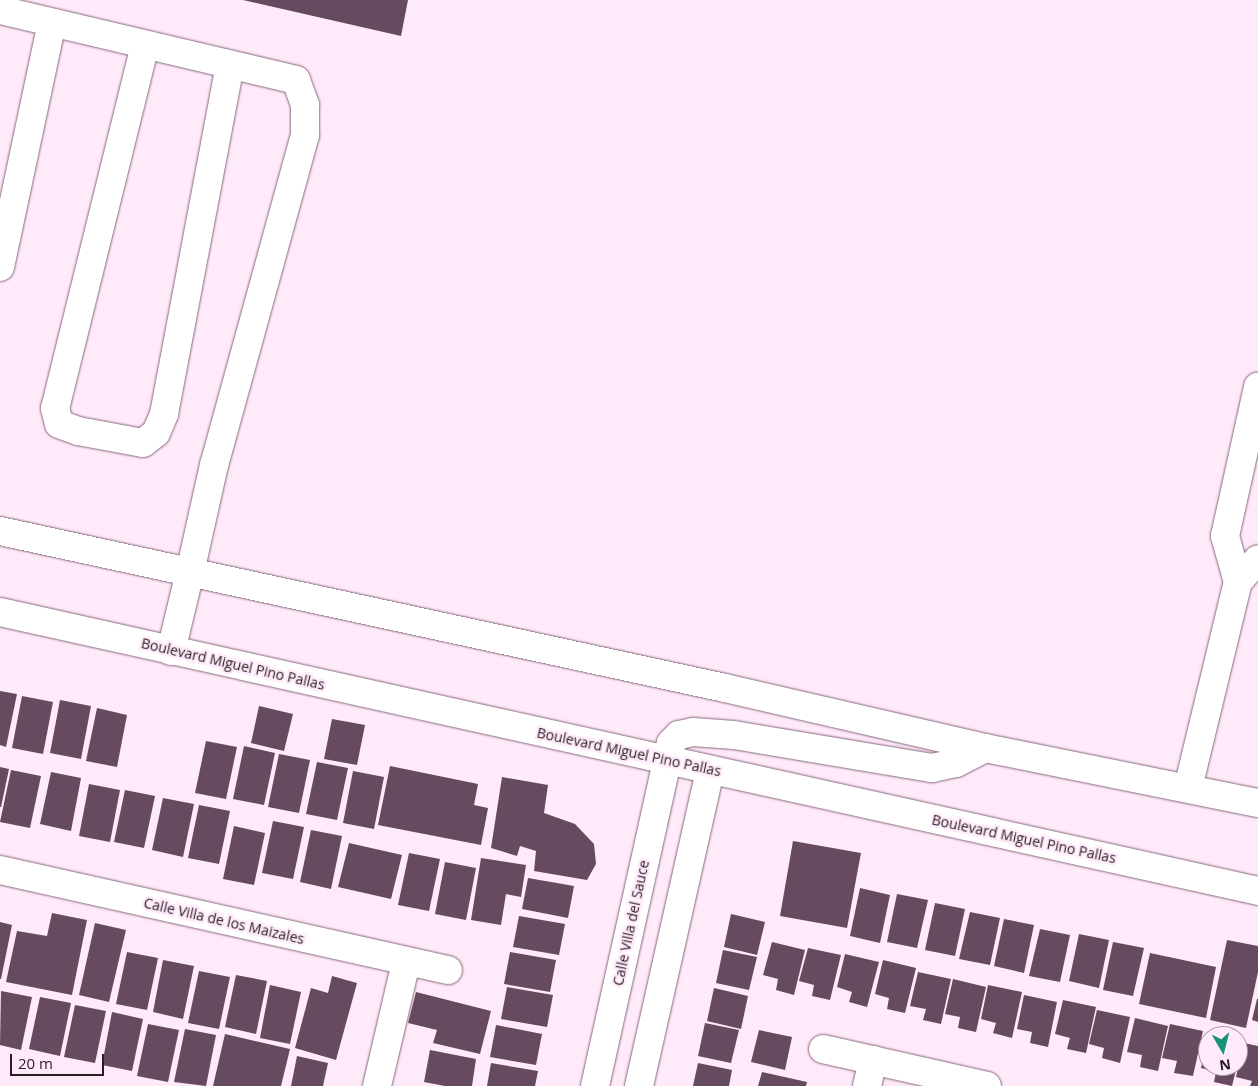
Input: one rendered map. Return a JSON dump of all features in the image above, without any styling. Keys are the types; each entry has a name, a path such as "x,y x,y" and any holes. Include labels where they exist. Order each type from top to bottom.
{"main road":[{"path":"0,10 296,80 305,105 305,136 214,466 172,651"},
{"path":"0,267 52,23"},
{"path":"145,45 55,408 59,424 78,431 143,443 156,434 164,414 230,65"},
{"path":"1248,584 1225,536 1258,387"},
{"path":"0,531 725,688 985,748 1258,803"},
{"path":"1188,788 1248,584 1258,559"},
{"name":"Boulevard Miguel Pino Pallas","path":"0,612 1258,890"},
{"name":"Calle Villa del Sauce","path":"595,1086 671,743 679,735 693,732 742,737 932,768 956,763 985,748"},
{"path":"639,1086 710,770"},
{"name":"Calle Villa de los Maizales","path":"0,870 448,970"},
{"path":"377,1086 406,962"},
{"path":"823,1049 870,1073 987,1086"}],"building":[{"path":"243,0 408,0 401,36"},
{"path":"0,691 17,694 6,747 0,745"},
{"path":"22,696 53,702 43,754 12,748"},
{"path":"60,700 91,706 81,759 50,753"},
{"path":"259,706 293,714 284,751 251,743"},
{"path":"97,708 127,715 117,767 86,761"},
{"path":"332,719 365,725 357,765 324,759"},
{"path":"206,741 237,747 226,799 195,793"},
{"path":"244,746 275,753 264,805 233,799"},
{"path":"279,754 310,760 299,813 268,807"},
{"path":"317,762 348,768 337,820 306,814"},
{"path":"390,766 478,784 474,805 488,808 481,845 378,825"},
{"path":"0,767 9,769 1,807 0,807"},
{"path":"11,770 41,776 30,828 0,822"},
{"path":"353,771 384,777 374,829 343,823"},
{"path":"51,772 81,778 71,831 40,824"},
{"path":"502,777 548,785 544,813 575,824 594,844 596,864 587,880 534,871 536,851 520,846 517,856 491,848"},
{"path":"89,784 120,790 110,842 79,836"},
{"path":"125,790 155,796 144,848 114,842"},
{"path":"163,798 194,804 183,857 152,850"},
{"path":"199,805 230,811 219,864 188,858"},
{"path":"273,821 304,827 293,879 262,873"},
{"path":"234,826 265,833 254,885 223,879"},
{"path":"311,830 342,836 331,889 300,882"},
{"path":"793,841 861,853 847,928 780,916"},
{"path":"349,843 402,855 391,899 338,887"},
{"path":"409,853 440,859 429,911 398,905"},
{"path":"481,858 526,865 521,897 506,894 501,925 471,920"},
{"path":"445,862 476,868 466,920 435,914"},
{"path":"528,878 574,886 568,918 522,909"},
{"path":"860,888 890,895 880,943 850,936"},
{"path":"897,894 928,900 917,948 887,942"},
{"path":"935,903 965,909 955,956 925,950"},
{"path":"970,912 1000,918 990,965 959,959"},
{"path":"52,913 87,920 72,995 6,982 17,931 47,936"},
{"path":"731,914 765,922 757,955 724,947"},
{"path":"519,916 565,924 559,955 513,947"},
{"path":"1004,919 1034,925 1024,973 994,966"},
{"path":"0,922 12,925 1,979 0,979"},
{"path":"95,923 126,930 109,1002 79,995"},
{"path":"1040,929 1070,935 1060,982 1029,976"},
{"path":"1079,934 1109,940 1099,988 1069,981"},
{"path":"1227,940 1258,946 1258,972 1246,1026 1237,1026 1210,1020"},
{"path":"772,942 805,950 794,995 776,990 778,979 763,975"},
{"path":"1113,942 1144,948 1133,996 1103,990"},
{"path":"808,948 841,955 830,1000 812,996 814,985 799,981"},
{"path":"723,950 757,957 749,990 716,983"},
{"path":"127,952 158,958 147,1010 116,1004"},
{"path":"510,952 556,960 550,992 504,984"},
{"path":"1150,953 1216,967 1206,1018 1139,1004"},
{"path":"845,954 879,962 867,1007 849,1002 852,992 837,987"},
{"path":"163,960 194,966 183,1019 153,1012"},
{"path":"883,960 916,968 905,1013 887,1009 889,998 875,994"},
{"path":"199,971 230,977 219,1029 188,1023"},
{"path":"918,972 951,979 941,1024 923,1020 926,1009 910,1006"},
{"path":"236,975 267,981 256,1034 225,1027"},
{"path":"332,976 357,983 336,1060 295,1048 311,988 328,993"},
{"path":"953,979 986,987 976,1032 958,1028 960,1017 945,1014"},
{"path":"270,985 301,992 290,1044 260,1038"},
{"path":"988,985 1022,992 1012,1038 993,1033 996,1023 981,1019"},
{"path":"507,987 553,995 547,1027 501,1019"},
{"path":"714,988 748,996 741,1029 707,1021"},
{"path":"1,991 32,997 21,1050 0,1045"},
{"path":"416,992 491,1011 480,1054 433,1043 437,1030 408,1023"},
{"path":"1024,995 1057,1002 1048,1047 1030,1043 1032,1032 1017,1029"},
{"path":"40,997 71,1003 60,1056 29,1049"},
{"path":"1258,999 1258,1022 1252,1020"},
{"path":"1063,1000 1096,1007 1086,1053 1067,1049 1070,1038 1055,1034"},
{"path":"75,1005 106,1011 95,1063 64,1057"},
{"path":"1097,1010 1130,1017 1120,1063 1102,1058 1104,1048 1089,1044"},
{"path":"112,1012 143,1019 132,1071 102,1065"},
{"path":"1135,1018 1168,1026 1158,1071 1140,1067 1142,1055 1127,1052"},
{"path":"705,1023 739,1030 731,1063 698,1056"},
{"path":"148,1024 179,1030 168,1082 137,1076"},
{"path":"1170,1024 1198,1030 1198,1054 1193,1076 1174,1073 1177,1061 1162,1058"},
{"path":"496,1025 542,1034 536,1065 490,1057"},
{"path":"185,1029 216,1035 206,1086 174,1082"},
{"path":"759,1030 792,1037 785,1070 751,1062"},
{"path":"225,1034 290,1049 281,1086 213,1086"},
{"path":"1248,1044 1258,1046 1258,1086 1250,1086 1252,1081 1236,1077 1248,1076"},
{"path":"430,1050 476,1059 472,1086 445,1086 424,1082"},
{"path":"297,1056 328,1063 323,1086 291,1086"},
{"path":"491,1063 538,1071 535,1086 487,1086"},
{"path":"698,1063 732,1070 729,1086 693,1086"},
{"path":"762,1072 807,1082 806,1086 758,1086"},
{"path":"1215,1076 1234,1076 1232,1086 1214,1082"}]}
